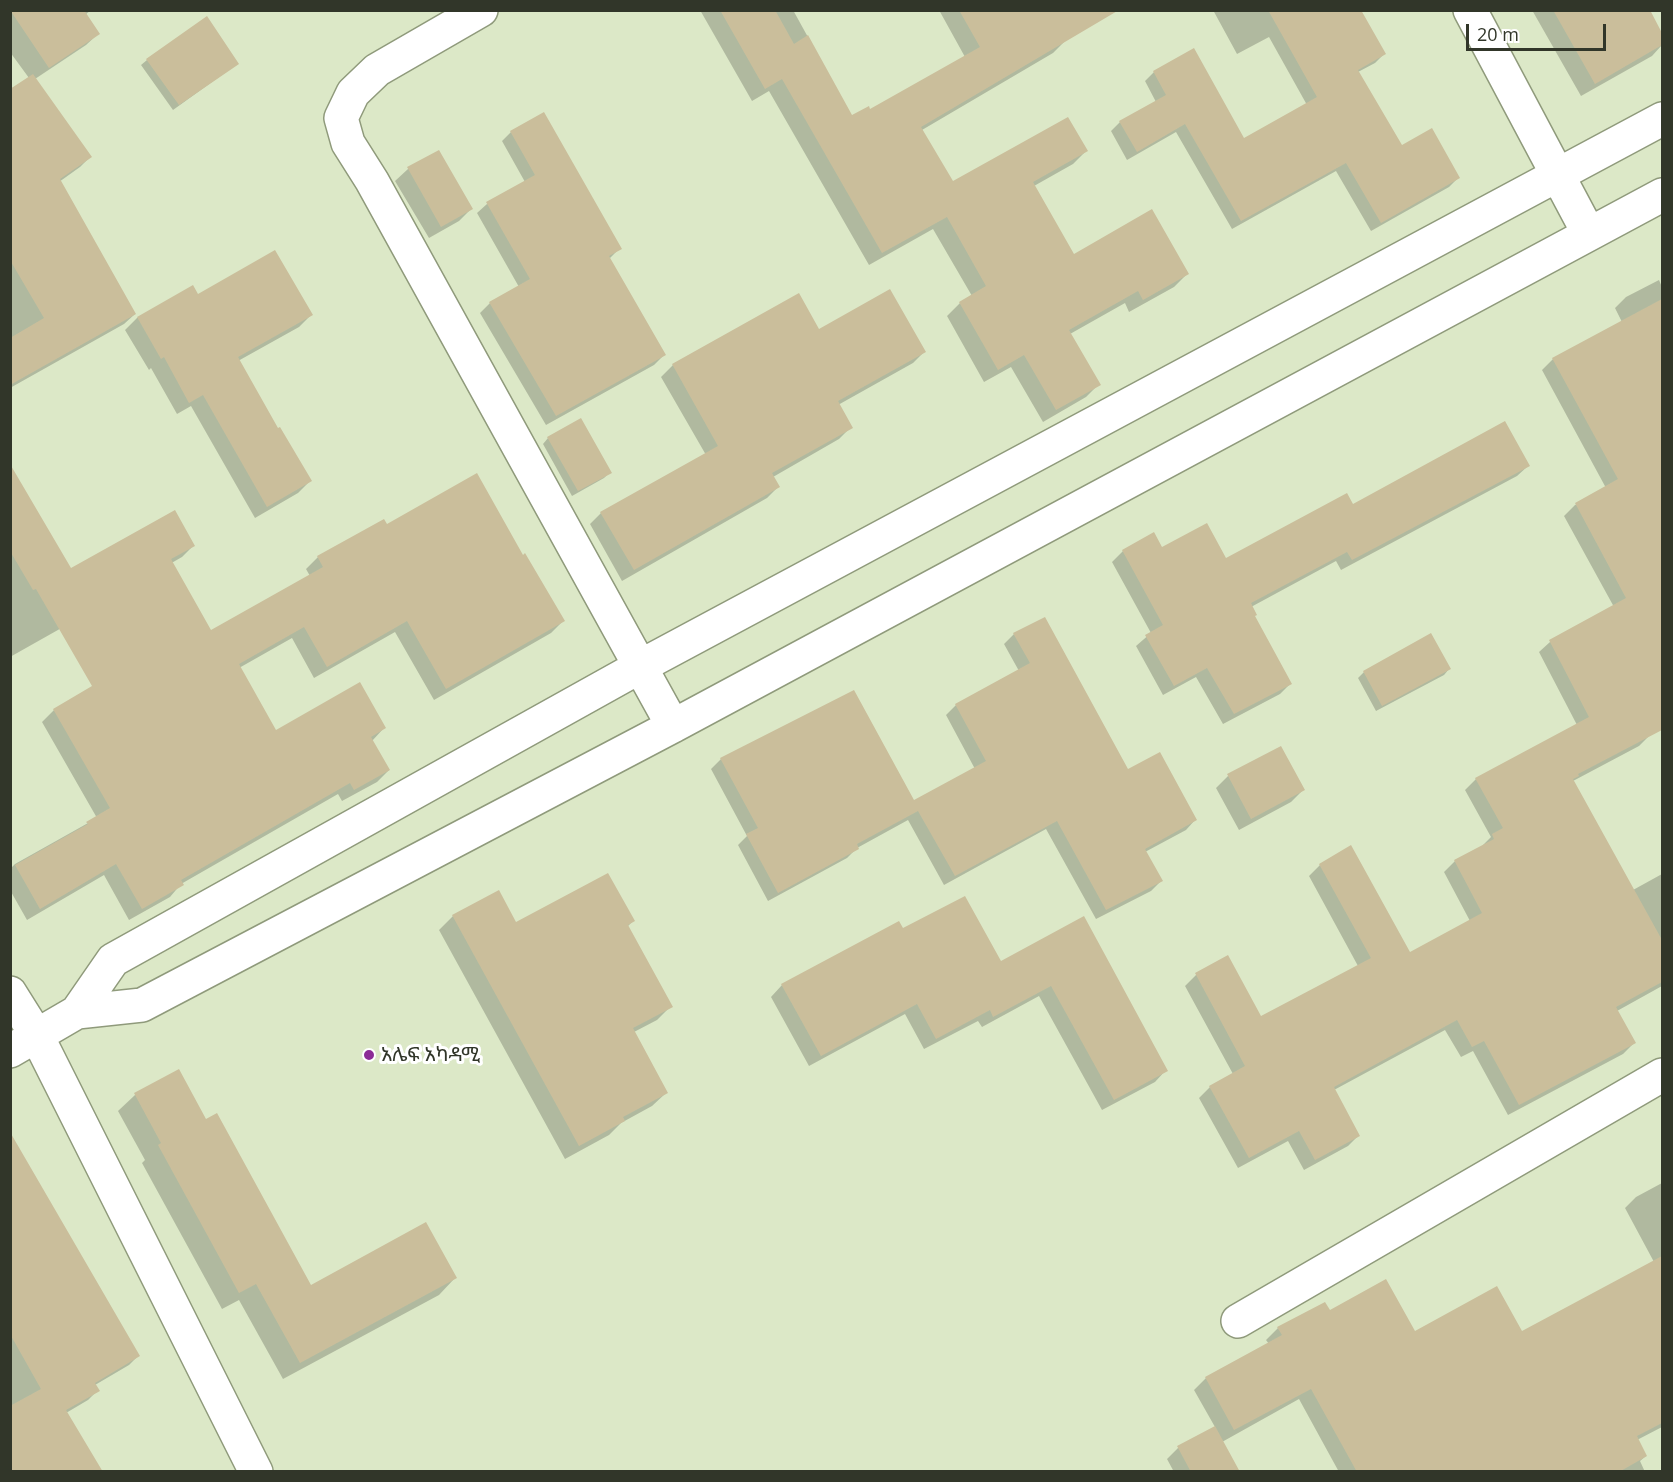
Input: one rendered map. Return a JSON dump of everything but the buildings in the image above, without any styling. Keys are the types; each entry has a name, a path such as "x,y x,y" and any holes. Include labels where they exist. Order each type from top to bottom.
{"street":[{"path":"481,10 377,70 353,93 341,118 348,143 372,181 674,726"},
{"path":"1470,10 1589,234"},
{"path":"77,1012 113,960 641,666 1662,118"},
{"path":"24,1043 77,1012 142,1005 674,726 1662,195"},
{"path":"10,993 24,1043 245,1468"},
{"path":"1238,1321 1662,1075"}],"place":[{"name":"አሌፍ አካዳሚ","path":"369,1055"}]}
